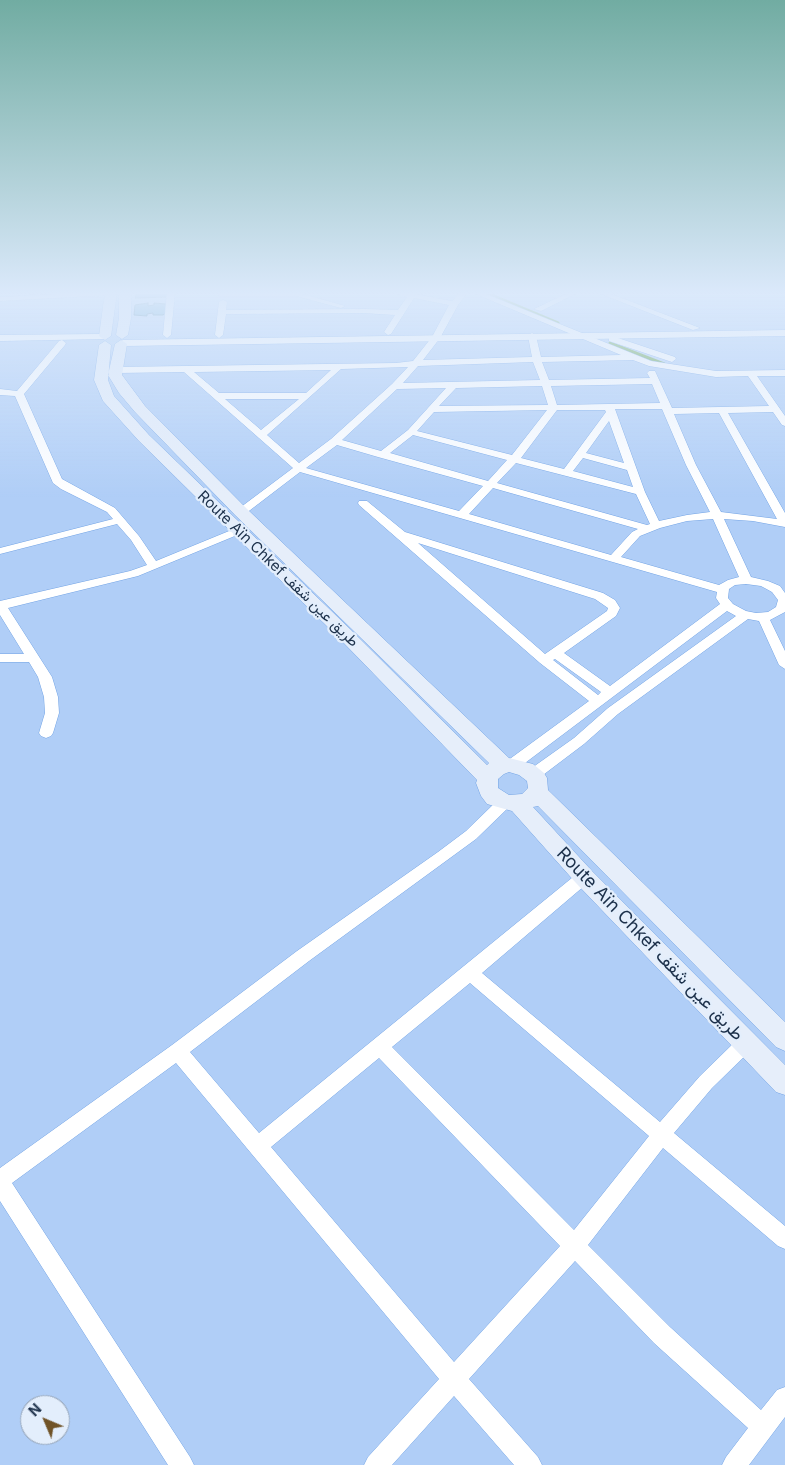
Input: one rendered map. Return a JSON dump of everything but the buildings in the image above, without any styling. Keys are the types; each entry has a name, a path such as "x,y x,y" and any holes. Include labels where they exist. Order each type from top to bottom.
{"main road":[{"name":"Route Aïn Chkef طريق عين شقف","path":"106,360 101,380 108,398 144,438 344,633 487,777"},
{"name":"Route Aïn Chkef طريق عين شقف","path":"115,360 115,376 131,398 241,512 421,687 509,765"},
{"path":"509,765 523,767 523,793 495,798 488,791 486,785 487,777 494,770 509,765"},
{"name":"Route Aïn Chkef طريق عين شقف","path":"523,793 584,877 785,1083"},
{"name":"Route Aïn Chkef طريق عين شقف","path":"523,793 785,1039"}],"street":[{"path":"18,394 47,360"},
{"path":"241,512 335,441 395,386 418,360"},
{"path":"116,370 338,368 396,366 416,363 522,360"},
{"path":"537,360 554,408"},
{"path":"642,360 695,372 752,375 785,373"},
{"path":"683,360 695,363 785,365"},
{"path":"649,363 691,465 717,515 746,580"},
{"path":"261,435 338,368"},
{"path":"187,370 300,469 722,590"},
{"path":"752,375 774,403 785,423"},
{"path":"395,386 655,381"},
{"path":"382,455 411,432 453,384"},
{"path":"0,392 18,394"},
{"path":"18,394 57,481 65,487 100,503 120,520 135,538 154,567"},
{"path":"216,396 308,396"},
{"path":"433,409 554,408 609,411 667,408 722,410 774,403"},
{"path":"462,515 515,458 554,408"},
{"path":"722,410 785,523"},
{"path":"567,472 609,411"},
{"path":"609,411 640,492 651,527"},
{"path":"411,432 640,492"},
{"path":"335,441 489,485 651,527"},
{"path":"580,454 631,468"},
{"path":"362,503 550,657 597,701"},
{"path":"613,559 627,542 651,527 687,518 717,515 785,523"},
{"path":"0,551 120,520"},
{"path":"46,733 52,713 51,697 45,677 0,605 134,574 238,531"},
{"path":"401,534 599,596 611,603 614,608 612,614 550,657"},
{"path":"746,580 764,583 780,589 785,602 780,611 763,617 745,615 727,605 722,598 722,590 732,582 746,580"},
{"path":"509,765 556,734 597,701 727,605"},
{"path":"182,1465 0,1182 303,956 470,835 523,793 613,711 745,615"},
{"path":"763,617 785,665"},
{"path":"550,657 609,692"},
{"path":"0,658 34,658"},
{"path":"258,1147 470,974 584,877"},
{"path":"470,974 785,1239"},
{"path":"376,1465 575,1245 661,1135 706,1082 746,1043"},
{"path":"380,1047 662,1335 763,1427"},
{"path":"178,1051 453,1378 530,1465"},
{"path":"734,1465 785,1398"}],"waterway":[{"path":"655,360 664,364"}]}
